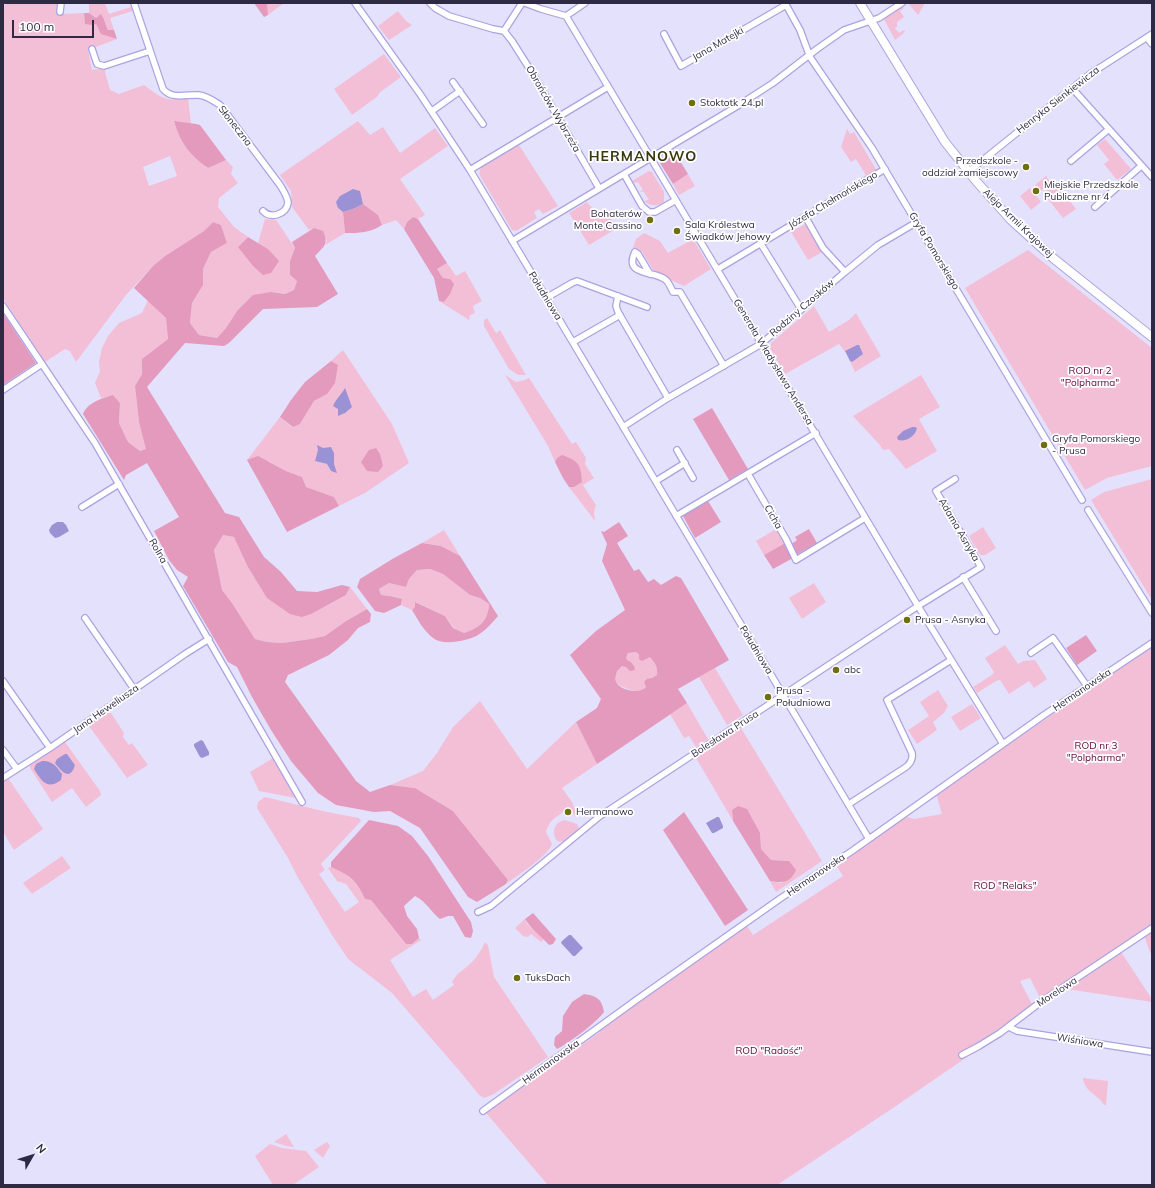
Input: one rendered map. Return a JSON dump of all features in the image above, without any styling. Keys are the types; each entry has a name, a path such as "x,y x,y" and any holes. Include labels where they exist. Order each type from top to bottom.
{"main road":[{"name":"Aleja Armii Krajowej","path":"860,3 945,142 968,172 1011,220 1054,258 1152,337"}],"street":[{"path":"60,12 61,3"},
{"name":"Słoneczna","path":"134,3 163,89 172,96 201,95 220,105 287,197 288,202 286,208 279,214 273,216 266,214 263,211"},
{"name":"Południowa","path":"355,3 432,111 470,170 869,838"},
{"path":"430,3 435,8 449,16 504,31 523,3 566,16 585,3"},
{"path":"512,241 773,83 844,30 871,21 902,3"},
{"name":"Jana Matejki","path":"664,34 680,66 785,4"},
{"name":"Gryfa Pomorskiego","path":"785,4 800,30 810,57 885,169 1082,500"},
{"name":"Generała Władysława Andersa","path":"566,16 761,344 816,433 865,518 1003,744"},
{"name":"Obrońców Wybrzeża","path":"504,31 512,41 559,117 599,188"},
{"name":"Henryka Sienkiewicza","path":"968,172 1090,74 1152,34"},
{"path":"1147,38 1152,44"},
{"path":"92,49 97,64 104,66 150,51"},
{"path":"453,82 483,124"},
{"path":"470,170 608,87"},
{"path":"1072,88 1152,177"},
{"path":"432,111 460,92"},
{"path":"1071,161 1109,130"},
{"path":"1095,207 1141,166"},
{"name":"Józefa Chełmońskiego","path":"718,270 885,169"},
{"path":"624,174 642,206 649,212 655,212 676,200"},
{"path":"806,218 823,248 845,272"},
{"name":"Rodziny Czosków","path":"623,427 668,398 761,344 878,245 917,222"},
{"path":"761,244 801,309"},
{"path":"650,274 666,280 673,292 680,292 724,366"},
{"path":"546,298 577,281 647,307"},
{"path":"618,296 616,306 620,315 668,398"},
{"name":"Rolna","path":"3,306 95,443 302,802"},
{"path":"573,342 620,315"},
{"path":"3,390 42,364"},
{"path":"676,516 816,433"},
{"path":"677,450 694,478"},
{"path":"656,481 685,463"},
{"name":"Cicha","path":"748,474 786,539 796,560 865,518"},
{"name":"Adama Asnyka","path":"955,479 936,491 980,567"},
{"path":"82,507 119,484"},
{"path":"1088,510 1152,613"},
{"name":"Bolesława Prusa","path":"478,912 491,906 600,816 918,606 980,567"},
{"path":"963,577 996,631"},
{"path":"85,618 134,689"},
{"path":"1031,653 1053,638 1087,686"},
{"name":"Jana Heweliusza","path":"3,778 50,748 185,654 209,640"},
{"name":"Hermanowska","path":"483,1111 639,998 797,887 1087,686 1152,643"},
{"path":"849,804 910,764 912,759 912,753 887,700 951,660"},
{"path":"3,681 50,748"},
{"path":"3,750 16,769"},
{"name":"Morelowa","path":"962,1055 1009,1027 1038,1004 1152,928"},
{"name":"Wiśniowa","path":"1009,1027 1017,1031 1152,1052"}],"green space":[{"path":"8,3 57,3 56,13 84,13 85,24 96,23 98,29 117,39 88,50 92,70 104,68 110,90 119,94 144,85 164,98 188,98 191,124 174,122 184,145 207,168 226,160 233,167 231,174 238,183 219,198 218,207 234,227 248,237 238,247 268,249 258,243 265,219 276,220 295,248 290,261 290,275 297,281 294,290 285,294 271,292 237,311 226,328 217,338 199,335 190,323 192,303 203,285 203,269 211,252 227,243 221,225 213,222 204,231 165,256 153,266 126,295 76,362 70,351 65,349 45,362 3,298 3,6","holes":["170,156 177,176 149,186 143,167"]},
{"path":"89,3 105,3 109,14 131,7 133,11 110,18 114,30 108,30 101,15 96,18 89,13"},
{"path":"267,3 284,3 268,15"},
{"path":"908,3 925,3 918,15"},
{"path":"901,7 904,8 900,11 904,17 897,22 897,27 895,28 899,33 904,30 905,32 895,40 884,19"},
{"path":"398,11 406,21 412,25 389,40 378,26"},
{"path":"384,54 401,77 352,115 334,89"},
{"path":"358,121 370,135 383,127 400,153 435,128 448,146 400,179 425,215 418,219 413,217 407,222 404,229 396,220 382,225 378,215 363,204 362,199 338,208 343,212 345,233 325,245 327,240 314,228 309,230 292,207 291,191 280,175"},
{"path":"847,129 850,134 854,132 877,171 867,177 856,159 851,162 841,147"},
{"path":"1105,139 1131,169 1117,180 1104,164 1109,160 1097,145"},
{"path":"519,145 558,206 543,214 539,209 534,212 537,218 516,231 512,230 479,174 481,167"},
{"path":"649,171 652,172 664,192 664,202 659,205 651,205 644,201 649,200 644,192 639,191 643,190 638,182 633,183 632,181"},
{"path":"688,174 695,186 679,195 673,184"},
{"path":"1046,176 1051,183 1041,191 1035,185"},
{"path":"1056,183 1076,209 1063,218 1043,193"},
{"path":"1030,188 1041,202 1031,210 1020,196"},
{"path":"587,202 594,210 612,220 619,227 589,245 569,213"},
{"path":"807,223 824,251 808,260 791,232"},
{"path":"644,233 660,241 668,253 693,239 711,269 684,286 655,273 642,252 633,248 636,239"},
{"name":"ROD nr 2 \"Polpharma\"","path":"1028,250 1152,348 1152,466 1107,478 1085,490 965,288"},
{"path":"447,263 456,276 465,271 482,301 473,306 475,313 470,315 469,320 439,301 444,302 450,279 443,278 437,269"},
{"path":"148,300 166,318 168,339 142,359 142,374 135,386 139,422 147,449 140,451 128,442 119,423 120,403 113,395 101,398 95,383 100,371 99,362 102,348 108,336 119,323 142,313"},
{"path":"814,306 829,332 849,320 856,313 881,356 855,372 850,361 852,361 859,345 845,352 839,344 785,374 770,348 771,343"},
{"path":"487,318 496,333 500,330 526,375 518,375 509,369 484,326 484,320"},
{"path":"343,350 392,424 409,463 365,493 339,506 334,497 306,487 302,477 286,471 268,461 247,460 280,417 292,427 300,424 314,401 327,394 338,366 331,361","holes":["319,450 334,453 334,464 331,471 327,464 315,461"]},
{"path":"505,375 516,382 529,378 572,444 576,442 586,458 585,464 594,478 583,485 596,505 594,512 595,521 569,487 575,487 557,458 555,462 548,446"},
{"path":"921,375 940,407 919,419 937,451 906,469 889,449 883,450 853,416"},
{"path":"1152,479 1152,600 1091,500 1104,492"},
{"path":"983,527 996,548 985,555 980,555 969,536"},
{"path":"776,529 785,543 764,555 756,541"},
{"path":"444,530 460,556 441,546 422,543"},
{"path":"223,535 234,537 242,551 302,617 346,595 350,587 367,609 346,621 325,636 282,643 267,642 255,639 222,590 214,550"},
{"path":"430,569 443,574 470,595 480,598 489,604 487,616 479,626 464,633 454,628 445,616 416,602 415,607 412,610 401,605 402,599 381,595 379,589 389,583 406,587 409,579 417,570"},
{"path":"814,583 826,602 802,619 789,598"},
{"path":"1005,645 1018,664 1023,661 1035,660 1047,679 1034,688 1029,681 1009,694 1000,680 977,693 973,687 992,675 994,672 985,658"},
{"path":"1152,646 1152,924 1041,1000 1030,978 1020,981 1033,1006 964,1052 967,1057 777,1185 548,1185 486,1113 600,1032 599,1029 747,926 753,935 843,876 836,865 905,816 914,819 942,814 936,794"},
{"path":"637,652 646,658 650,657 656,665 657,675 652,678 642,691 636,692 618,685 615,679 617,671 622,666 634,666 631,662 628,662 626,658 628,653"},
{"path":"715,668 743,715 727,725 699,677"},
{"path":"938,690 948,706 944,713 933,722 937,730 917,744 908,730 929,716 920,702"},
{"path":"480,701 527,769 576,722 597,764 562,788 572,802 577,815 575,817 572,811 565,810 552,821 546,832 552,844 549,849 532,866 506,884 508,880 453,811 415,788 390,785 423,771 437,753 453,727"},
{"path":"687,703 708,739 696,747 689,736 684,738 670,714"},
{"path":"972,704 981,718 960,731 951,717"},
{"path":"108,713 111,713 124,733 123,737 129,745 132,743 148,765 127,778 89,726"},
{"path":"741,728 822,861 776,892 770,881 782,883 789,861 771,860 761,849 760,833 732,810 733,821 696,758"},
{"path":"61,742 65,742 100,791 101,795 86,807 72,788 52,802 30,768 30,764","holes":["67,754 75,765 72,771 65,774"]},
{"path":"273,758 296,798 259,791 250,772"},
{"path":"8,778 43,829 14,850 3,832 3,781"},
{"path":"265,797 359,818 361,821 321,864 325,870 319,874 345,912 359,902 346,884 337,881 328,868 331,867 338,870 352,879 365,899 371,900 406,944 412,944 419,938 421,940 390,960 413,997 426,989 433,1000 454,985 452,982 454,979 475,959 485,942 488,945 494,977 548,1057 494,1094 484,1098 479,1095 392,993 348,959 332,935 288,858 257,808 258,802"},
{"path":"565,820 577,824 579,829 568,839 560,842 555,837 554,829 556,825"},
{"path":"62,856 71,868 32,894 23,883"},
{"path":"525,919 527,924 544,939 541,942 531,934 528,937 523,936 515,928"},
{"path":"1152,931 1152,957 1144,936"},
{"path":"1121,952 1152,999 1152,1002 1067,989"},
{"path":"1083,1078 1108,1081 1106,1105 1104,1105 1086,1087"},
{"path":"286,1134 294,1147 274,1142"},
{"path":"327,1142 330,1146 323,1158 314,1150"},
{"path":"270,1144 282,1148 306,1151 319,1167 293,1185 273,1185 255,1156"}],"shaded area":[{"path":"254,3 267,3 268,15 264,17"},
{"path":"84,13 89,13 96,18 101,14 108,30 114,30 117,39 101,34 96,24 85,24"},
{"path":"174,121 200,125 226,160 208,168 186,148"},
{"path":"674,151 688,174 673,184 660,163 661,158"},
{"path":"353,189 360,191 363,204 343,212 338,208 336,202 340,196"},
{"path":"363,204 378,215 382,225 373,230 364,232 345,233 343,212"},
{"path":"413,217 418,219 447,263 437,269 443,278 450,279 454,284 450,294 444,302 439,301 434,278 404,229 407,222"},
{"path":"213,222 221,225 227,243 211,252 203,269 203,285 192,303 190,323 199,335 217,338 226,328 237,311 253,295 271,292 285,294 294,290 297,281 290,275 290,261 295,248 292,242 314,228 323,231 326,239 325,245 315,256 338,294 317,307 263,309 229,343 224,346 185,343 147,387 225,513 239,517 264,557 281,572 297,591 317,592 342,585 350,587 346,595 311,614 302,617 290,614 267,598 248,567 234,537 223,535 214,550 222,590 255,639 267,642 282,643 325,636 346,621 367,609 371,614 370,622 358,628 348,640 329,655 288,675 285,682 356,781 370,792 390,785 415,788 453,811 508,880 506,884 477,902 468,897 420,828 390,811 374,812 336,805 318,793 291,761 252,697 237,667 228,662 183,586 188,577 177,570 169,560 154,531 179,517 147,463 126,475 124,480 83,414 91,404 100,399 113,395 120,403 119,423 128,442 140,451 146,449 139,422 135,386 142,374 142,359 168,339 166,318 134,288 153,266 165,256 204,231"},
{"path":"248,237 268,249 279,261 271,273 263,275 253,266 238,247"},
{"path":"3,313 36,363 3,385"},
{"path":"859,345 863,354 852,362 845,351"},
{"path":"331,361 338,365 335,383 327,394 314,401 300,424 293,427 280,417 305,382"},
{"path":"345,388 352,407 345,413 338,416 338,409 333,406"},
{"path":"712,408 748,469 729,480 693,419"},
{"path":"912,427 917,428 910,438 898,440 897,437 903,431"},
{"path":"317,445 323,448 331,447 334,453 334,464 337,473 331,471 327,464 315,461 318,450"},
{"path":"376,448 380,454 383,466 378,472 367,471 361,462 369,450"},
{"path":"562,455 572,459 580,468 582,482 574,487 569,487 555,462 557,458"},
{"path":"258,456 286,471 302,477 306,487 334,497 339,506 287,532 247,460"},
{"path":"708,501 721,522 695,538 683,516"},
{"path":"57,522 63,522 69,531 55,538 49,530 52,525"},
{"path":"619,522 628,536 617,543 634,571 639,569 648,582 654,579 661,585 676,576 681,578 729,660 678,689 687,703 597,764 576,722 597,708 601,699 570,655 596,631 625,610 602,561 607,544 601,531 604,532","holes":["636,652 639,654 639,659 642,661 650,657 656,665 657,675 647,679 644,682 646,687 643,689 636,691 624,689 618,685 615,679 617,671 622,666 626,667 630,671 635,670 634,666 626,658 628,653"]},
{"path":"809,529 817,543 796,555 790,545 797,540 795,537"},
{"path":"422,543 441,546 460,556 498,616 478,635 455,642 443,642 437,640 433,638 421,625 412,610 415,607 415,602 445,616 453,628 464,633 479,626 485,620 489,604 480,598 470,595 443,574 430,569 417,570 409,579 406,587 389,583 379,589 381,595 402,599 401,605 384,613 375,611 357,587 360,579"},
{"path":"785,543 793,558 773,569 764,555"},
{"path":"1086,635 1097,651 1077,665 1066,648"},
{"path":"201,740 209,752 209,755 202,758 194,746 194,744"},
{"path":"67,754 75,765 71,773 68,774 63,772 55,763 57,759"},
{"path":"42,761 49,762 56,767 62,774 61,780 56,783 48,784 39,777 34,769 36,764"},
{"path":"738,806 747,809 760,833 761,849 771,860 789,861 796,870 789,880 782,882 770,881 733,821 732,810"},
{"path":"684,812 748,910 725,926 663,830"},
{"path":"719,817 723,828 712,833 706,823"},
{"path":"369,820 398,826 412,836 428,856 471,922 473,931 471,938 465,937 453,916 440,919 419,898 415,896 404,906 407,916 417,929 419,938 412,944 406,944 371,900 365,899 356,883 348,876 331,867 331,862"},
{"path":"533,913 556,939 553,944 549,945 525,919"},
{"path":"569,935 571,935 583,948 575,956 573,956 561,943"},
{"path":"584,994 596,997 602,1004 604,1012 595,1022 557,1049 554,1045 555,1037 562,1031 563,1016 572,1002"}],"place":[{"name":"Stoktotk 24.pl","path":"692,103"},
{"name":"Przedszkole - oddział zamiejscowy","path":"1026,167"},
{"name":"Miejskie Przedszkole Publiczne nr 4","path":"1036,191"},
{"name":"Bohaterów Monte Cassino","path":"650,220"},
{"name":"Sala Królestwa Świadków Jehowy","path":"677,231"},
{"name":"Gryfa Pomorskiego - Prusa","path":"1044,445"},
{"name":"Prusa - Asnyka","path":"907,620"},
{"name":"abc","path":"836,670"},
{"name":"Prusa - Południowa","path":"768,697"},
{"name":"Hermanowo","path":"568,812"},
{"name":"TuksDach","path":"517,978"}],"district":[{"name":"HERMANOWO","path":"643,157"}],"park label":[{"name":"ROD nr 3 \"Polpharma\"","path":"1096,752"},
{"name":"ROD \"Relaks\"","path":"1005,886"},
{"name":"ROD \"Radość\"","path":"769,1051"}]}
